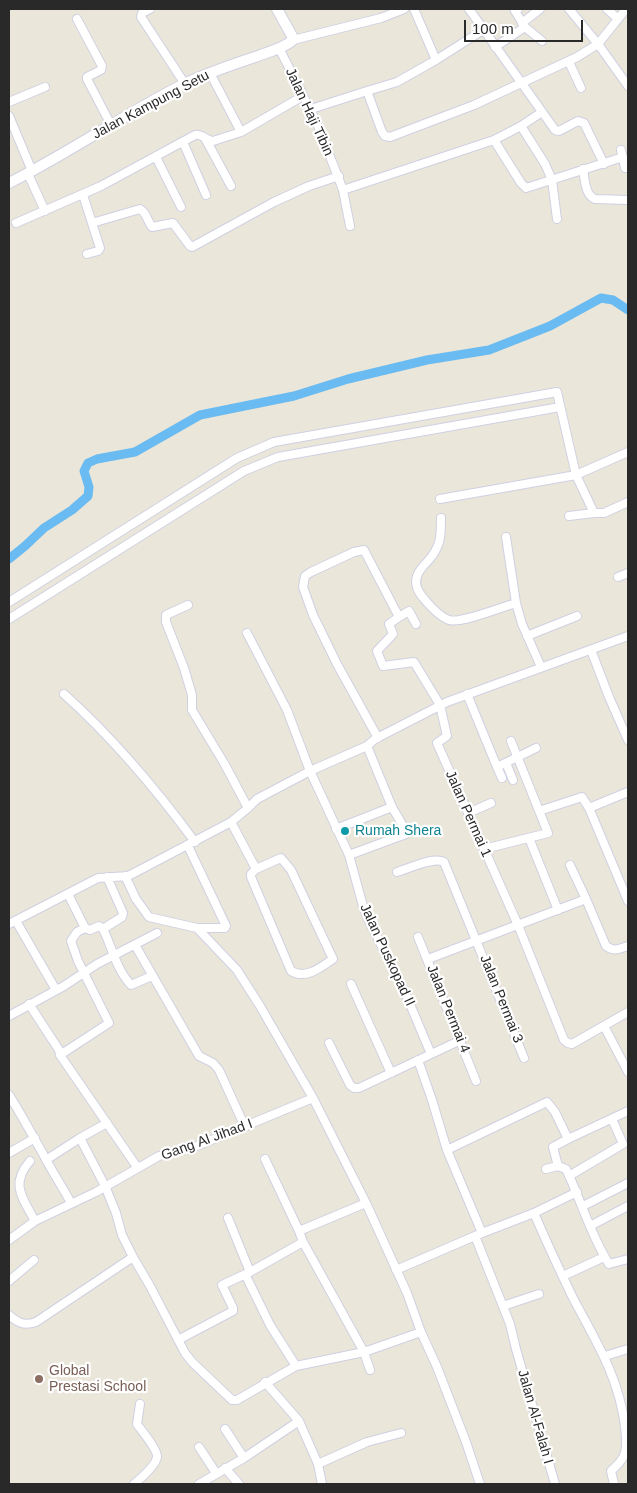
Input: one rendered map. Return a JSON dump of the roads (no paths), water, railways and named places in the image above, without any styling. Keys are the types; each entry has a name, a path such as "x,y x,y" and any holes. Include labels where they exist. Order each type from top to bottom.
{"street":[{"path":"150,9 142,13 140,17 185,84"},
{"path":"277,9 293,40 381,18 404,9"},
{"path":"414,9 436,60"},
{"path":"469,9 557,131 578,121 584,123 604,164"},
{"path":"518,9 515,11 523,25 542,41"},
{"path":"495,47 540,9"},
{"path":"569,9 598,44 628,86"},
{"path":"607,9 617,18"},
{"path":"367,91 382,132 385,136 390,137 474,105 569,62 598,44 617,18 626,12"},
{"path":"77,19 102,66 101,70 87,79 111,125"},
{"path":"311,109 397,82 483,30"},
{"name":"Jalan Kampung Setu","path":"9,183 30,173 185,84 279,48 293,40"},
{"name":"Jalan Haji Tibin","path":"279,48 311,109 338,176 343,190 350,226"},
{"path":"569,62 581,88"},
{"path":"210,73 241,132"},
{"path":"9,102 45,87"},
{"path":"16,223 83,195 197,134 213,141 241,132 303,96"},
{"path":"343,190 494,140 521,126 542,112"},
{"path":"9,116 45,211"},
{"path":"521,126 545,164 552,180 557,219"},
{"path":"205,138 231,186"},
{"path":"494,140 526,188 604,164 622,153 626,168 628,168"},
{"path":"183,142 206,195"},
{"path":"156,157 180,208"},
{"path":"583,170 591,197 595,199 628,200"},
{"path":"92,224 140,209 144,211 152,227 173,224 192,248 279,199 338,176"},
{"path":"83,195 99,250 87,254"},
{"path":"9,602 212,473 237,458 274,442 557,392 576,475 594,513"},
{"path":"9,619 244,471 278,457 560,407"},
{"path":"440,499 576,475 628,452"},
{"path":"212,473 220,486"},
{"path":"569,516 604,513 628,502"},
{"path":"441,518 440,544 418,573 415,582 418,592 443,617 450,621 460,620 516,603"},
{"path":"506,537 516,603 527,636 541,667"},
{"path":"378,738 337,664 313,615 303,587 305,576 329,563 364,550 399,617"},
{"path":"618,577 628,573"},
{"path":"188,605 166,615 166,622 184,668 192,695 192,710 248,808"},
{"path":"416,624 409,611 399,617 389,624 393,634 377,651 383,666 414,662 440,705"},
{"path":"527,636 577,616"},
{"name":"Jalan Puskopad II","path":"247,633 280,693 310,771 349,855 368,920 404,990 431,1054"},
{"path":"56,990 12,922 98,878 125,876 191,844 231,822 257,799 310,771 367,746 378,738 440,705 628,636"},
{"path":"591,650 608,696 628,740"},
{"path":"64,694 93,720 132,762 168,806 191,844 226,926 222,929 197,928 149,917 136,898 125,876"},
{"path":"467,694 502,778"},
{"name":"Jalan Permai 1","path":"440,705 447,736 437,742 518,925 564,1040 572,1044 604,1026"},
{"path":"484,849 548,833 511,741"},
{"path":"349,855 406,834 392,807 367,746"},
{"path":"497,767 536,748"},
{"path":"506,763 513,780"},
{"path":"589,808 628,792"},
{"path":"539,811 582,797 589,808 628,902"},
{"path":"468,813 492,803"},
{"path":"336,828 392,807"},
{"path":"231,822 256,869"},
{"path":"529,838 558,910"},
{"path":"281,858 285,861 333,959 307,974 297,974 291,971 251,877 251,874 256,869 281,858"},
{"name":"Jalan Permai 3","path":"397,872 432,861 440,860 444,862 524,1058"},
{"path":"570,865 606,946 611,950 628,946"},
{"path":"103,929 122,917 123,913 107,877"},
{"path":"68,894 85,928"},
{"path":"428,959 586,899"},
{"path":"60,1055 109,1023 84,973 71,941 77,932 85,928 90,930 99,926 103,929 110,943 113,956 126,980 131,985 152,976"},
{"path":"197,928 241,975 313,1098 366,1203 414,1310 480,1484"},
{"path":"9,1016 157,933"},
{"name":"Jalan Permai 4","path":"418,937 476,1081"},
{"path":"135,945 198,1056 213,1063 220,1070 244,1127"},
{"path":"351,984 391,1073"},
{"path":"29,1004 59,1050 60,1055 137,1167"},
{"path":"628,1012 604,1026 628,1072"},
{"path":"329,1043 350,1085 354,1088 359,1088 461,1040"},
{"name":"Jalan Al-Falah I","path":"418,1060 446,1150 510,1324 555,1484"},
{"path":"9,1095 70,1203"},
{"name":"Gang Al Jihad I","path":"9,1240 34,1221 105,1186 159,1156 197,1146 313,1098"},
{"path":"446,1150 547,1102 555,1112 568,1140"},
{"path":"558,1166 553,1147 628,1111"},
{"path":"570,1176 623,1144 612,1119"},
{"path":"46,1160 107,1123"},
{"path":"9,1154 35,1138"},
{"path":"80,1138 105,1186 116,1213 122,1235 132,1257 150,1286 178,1340 192,1362 232,1400 237,1400 265,1382 296,1366 364,1352 421,1332"},
{"path":"265,1159 303,1242 364,1352 370,1370"},
{"path":"30,1160 20,1175 18,1186 34,1221"},
{"path":"546,1169 558,1166 564,1167 570,1176 604,1257 610,1264 628,1259"},
{"path":"582,1206 628,1182"},
{"path":"396,1270 478,1235 534,1214 577,1192"},
{"path":"299,1231 366,1203"},
{"path":"590,1226 628,1206"},
{"path":"534,1214 563,1276 605,1356 614,1378 626,1416 626,1447 620,1464"},
{"path":"228,1218 247,1273 270,1325 296,1366"},
{"path":"178,1340 232,1312 234,1308 222,1285 303,1242"},
{"path":"9,1315 22,1324 28,1325 36,1322 132,1257"},
{"path":"563,1276 604,1257"},
{"path":"9,1281 34,1260"},
{"path":"504,1306 538,1294"},
{"path":"605,1356 628,1349"},
{"path":"265,1382 299,1421 318,1464 322,1484"},
{"path":"134,1484 157,1458 156,1451 137,1424 140,1404"},
{"path":"199,1484 244,1458 299,1421"},
{"path":"225,1429 244,1458"},
{"path":"318,1464 367,1442 402,1432"},
{"path":"199,1447 216,1473"},
{"path":"614,1484 612,1471 620,1464 628,1462"},
{"path":"225,1468 239,1484"}],"waterway":[{"path":"9,559 44,528 72,510 88,496 89,487 84,471 88,463 97,459 135,452 200,415 294,396 348,379 427,360 489,350 550,326 601,298 613,300 628,310"}],"place":[{"name":"Rumah Shera","path":"345,831"},
{"name":"Global Prestasi School","path":"39,1379"}]}
